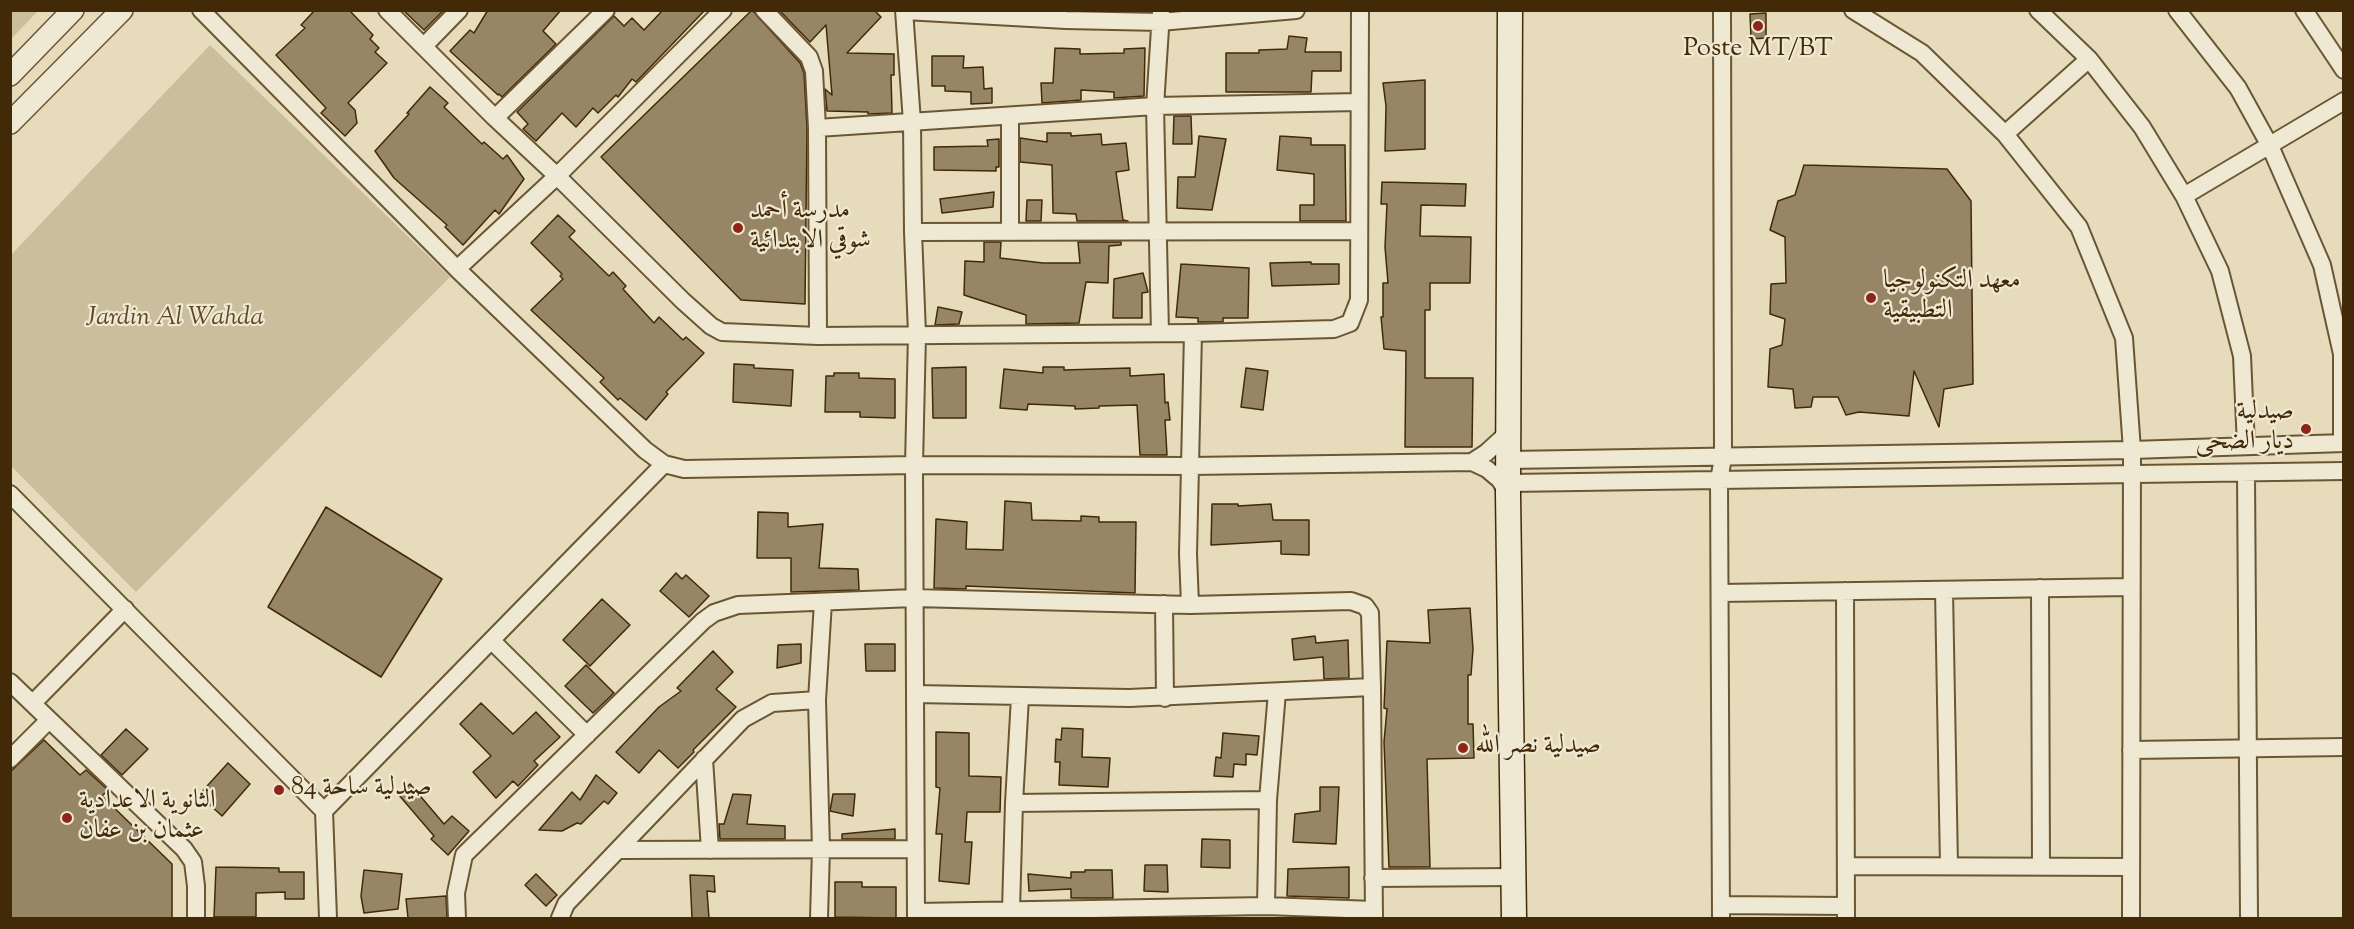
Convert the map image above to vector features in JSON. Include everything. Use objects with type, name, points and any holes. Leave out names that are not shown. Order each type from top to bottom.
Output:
[{"type":"main road","points":[[1510,10],[1509,479],[1514,918]]},
{"type":"street","points":[[10,75],[73,10]]},
{"type":"street","points":[[10,123],[122,10]]},
{"type":"street","points":[[201,10],[458,269],[645,450],[664,464],[684,469],[914,465],[1191,466],[1472,462],[1487,469],[1500,480],[1722,458],[2132,450],[2343,443],[2342,354],[2322,265],[2270,146],[2238,88],[2177,10]]},
{"type":"street","points":[[387,10],[495,118],[711,326],[722,332],[818,336],[1193,333],[1334,329],[1350,323],[1359,300],[1360,10]]},
{"type":"street","points":[[424,46],[459,10]]},
{"type":"street","points":[[495,118],[606,10]]},
{"type":"street","points":[[458,269],[557,176],[723,10]]},
{"type":"street","points":[[764,10],[809,57],[814,71],[817,128],[818,336]]},
{"type":"street","points":[[457,918],[456,893],[464,855],[703,621],[714,613],[738,605],[914,598],[1164,604],[1359,602],[1365,606],[1370,613],[1374,914],[1266,906],[1165,913],[1011,910],[916,915],[915,849],[915,694],[914,598],[914,465],[916,334],[912,122],[904,11],[1160,16],[1296,10]]},
{"type":"street","points":[[1722,10],[1722,458],[1719,480],[1721,912],[1846,912],[1845,591]]},
{"type":"street","points":[[1853,10],[1922,53],[2005,134],[2079,227],[2124,338],[2132,450],[2131,918]]},
{"type":"street","points":[[2038,10],[2089,59],[2142,127],[2184,196],[2220,271],[2242,356],[2246,446]]},
{"type":"street","points":[[2304,10],[2343,70]]},
{"type":"street","points":[[1160,16],[1155,106],[1160,333]]},
{"type":"street","points":[[2005,134],[2089,59]]},
{"type":"street","points":[[2184,196],[2343,101]]},
{"type":"street","points":[[817,128],[1155,106],[1359,102]]},
{"type":"street","points":[[1010,116],[1010,232]]},
{"type":"street","points":[[913,232],[1359,231]]},
{"type":"street","points":[[1190,604],[1188,554],[1193,333]]},
{"type":"street","points":[[1472,462],[1486,453],[1510,431]]},
{"type":"street","points":[[324,811],[664,464]]},
{"type":"street","points":[[1509,479],[1719,480],[2343,471]]},
{"type":"street","points":[[2246,473],[2249,918]]},
{"type":"street","points":[[10,494],[324,811],[328,918]]},
{"type":"street","points":[[1720,593],[2131,587]]},
{"type":"street","points":[[2040,588],[2042,866]]},
{"type":"street","points":[[1944,590],[1949,866]]},
{"type":"street","points":[[819,918],[817,700],[823,602]]},
{"type":"street","points":[[1164,604],[1165,698]]},
{"type":"street","points":[[33,703],[125,609]]},
{"type":"street","points":[[492,640],[586,735]]},
{"type":"street","points":[[10,682],[184,849],[193,862],[196,918]]},
{"type":"street","points":[[915,694],[1165,698],[1372,687]]},
{"type":"street","points":[[1266,906],[1268,800],[1277,692]]},
{"type":"street","points":[[1011,910],[1020,697]]},
{"type":"street","points":[[560,918],[566,904],[620,850],[742,718],[772,703],[817,700]]},
{"type":"street","points":[[10,759],[49,720]]},
{"type":"street","points":[[2131,750],[2343,747]]},
{"type":"street","points":[[704,759],[710,850]]},
{"type":"street","points":[[1014,803],[1268,800]]},
{"type":"street","points":[[620,850],[915,849]]},
{"type":"street","points":[[1846,866],[2131,867]]},
{"type":"street","points":[[1373,878],[1514,877]]},
{"type":"green space","points":[[10,11],[38,11],[11,39]]},
{"type":"green space","name":"Jardin Al Wahda","points":[[210,45],[450,277],[136,592],[11,466],[11,255]]},
{"type":"building","points":[[315,10],[349,10],[373,35],[370,39],[379,48],[375,52],[387,63],[348,103],[355,110],[357,123],[345,136],[321,113],[326,108],[276,55],[305,28],[301,25]]},
{"type":"building","points":[[403,10],[444,10],[424,30]]},
{"type":"building","points":[[488,10],[561,10],[543,31],[556,44],[502,97],[450,51],[470,30],[474,33]]},
{"type":"building","points":[[663,10],[705,10],[636,82],[632,79],[618,97],[616,95],[598,113],[593,108],[576,127],[562,113],[536,141],[523,129],[528,124],[517,112],[614,16],[624,26],[632,18],[644,30]]},
{"type":"building","name":"مدرسة أحمد شوقي الابتدائية","points":[[752,10],[800,63],[804,73],[807,128],[805,304],[741,300],[601,157]]},
{"type":"building","points":[[779,10],[874,10],[881,17],[847,53],[894,54],[894,75],[891,75],[892,113],[827,111],[825,89],[832,95],[826,25],[810,42]]},
{"type":"building","name":"Poste MT/BT","points":[[1766,13],[1766,38],[1751,39],[1750,14]]},
{"type":"building","points":[[1289,36],[1307,38],[1305,52],[1341,52],[1341,71],[1312,71],[1311,92],[1226,92],[1226,53],[1259,53],[1259,50],[1287,49]]},
{"type":"building","points":[[1055,48],[1080,49],[1080,54],[1124,53],[1124,49],[1145,48],[1144,96],[1114,98],[1114,92],[1081,90],[1081,100],[1042,103],[1041,83],[1053,83]]},
{"type":"building","points":[[932,56],[964,56],[963,68],[983,67],[984,89],[992,88],[992,103],[971,104],[971,92],[945,91],[945,86],[932,86]]},
{"type":"building","points":[[1425,80],[1425,149],[1385,151],[1386,106],[1383,83]]},
{"type":"building","points":[[430,87],[448,103],[444,107],[482,144],[484,142],[503,159],[507,155],[524,179],[499,214],[495,210],[463,245],[445,227],[447,225],[394,178],[375,151]]},
{"type":"building","points":[[1174,116],[1191,116],[1192,144],[1173,144]]},
{"type":"building","points":[[1047,133],[1071,133],[1071,136],[1101,134],[1102,145],[1126,143],[1129,170],[1116,172],[1123,220],[1128,221],[1077,221],[1076,214],[1053,213],[1052,165],[1020,162],[1020,138],[1047,142]]},
{"type":"building","points":[[1199,136],[1226,139],[1212,210],[1177,208],[1178,177],[1195,177]]},
{"type":"building","points":[[1280,136],[1311,138],[1311,145],[1345,145],[1346,221],[1300,221],[1300,205],[1314,205],[1314,174],[1277,170]]},
{"type":"building","points":[[999,139],[999,167],[996,167],[996,171],[934,170],[934,147],[988,146],[987,140]]},
{"type":"building","name":"معهد التكنولوجيا التطبيقية","points":[[1804,165],[1947,169],[1971,201],[1973,384],[1944,389],[1939,427],[1914,371],[1909,416],[1859,412],[1846,415],[1838,397],[1813,397],[1811,407],[1795,408],[1793,389],[1768,387],[1770,349],[1782,345],[1785,319],[1770,314],[1771,284],[1786,283],[1785,237],[1770,230],[1778,201],[1795,195]]},
{"type":"building","points":[[1382,182],[1466,184],[1465,206],[1421,205],[1420,236],[1471,237],[1470,283],[1430,283],[1430,310],[1425,310],[1425,378],[1473,378],[1472,447],[1405,447],[1406,351],[1384,349],[1381,317],[1383,317],[1383,283],[1388,283],[1385,247],[1387,204],[1381,204]]},
{"type":"building","points":[[994,192],[993,207],[942,213],[940,199]]},
{"type":"building","points":[[1027,200],[1042,200],[1041,221],[1026,221]]},
{"type":"building","points":[[558,215],[575,231],[569,237],[609,276],[613,272],[626,286],[623,289],[654,323],[659,317],[683,340],[686,337],[704,353],[666,392],[668,394],[646,420],[620,398],[618,400],[600,382],[604,378],[531,310],[563,279],[560,276],[562,274],[531,243]]},
{"type":"building","points":[[984,242],[1001,242],[1000,258],[1043,263],[1080,263],[1078,242],[1121,242],[1121,245],[1109,246],[1108,283],[1086,282],[1079,323],[1026,324],[1026,315],[964,295],[965,261],[984,262]]},
{"type":"building","points":[[1311,262],[1311,264],[1339,264],[1339,284],[1272,286],[1270,263]]},
{"type":"building","points":[[1181,264],[1249,268],[1248,318],[1223,318],[1223,322],[1198,322],[1198,318],[1176,317]]},
{"type":"building","points":[[1143,273],[1148,292],[1142,293],[1142,318],[1113,318],[1114,279]]},
{"type":"building","points":[[938,307],[962,312],[959,324],[935,325]]},
{"type":"building","points":[[734,364],[754,365],[754,368],[793,370],[791,406],[733,402]]},
{"type":"building","points":[[966,367],[966,418],[933,418],[932,368]]},
{"type":"building","points":[[1043,367],[1064,367],[1064,370],[1130,368],[1130,376],[1164,374],[1165,403],[1168,402],[1170,420],[1165,420],[1167,455],[1140,455],[1137,405],[1075,409],[1075,406],[1028,404],[1027,410],[1000,408],[1004,369],[1043,373]]},
{"type":"building","points":[[1246,368],[1268,371],[1263,410],[1241,407]]},
{"type":"building","points":[[834,373],[859,373],[859,378],[895,379],[895,418],[860,417],[860,412],[825,412],[826,376],[834,376]]},
{"type":"building","points":[[1005,501],[1031,503],[1032,520],[1081,521],[1081,516],[1099,517],[1099,522],[1136,522],[1135,593],[966,586],[966,589],[934,588],[936,519],[967,522],[966,549],[1003,550]]},
{"type":"building","points":[[1212,504],[1238,504],[1238,506],[1271,504],[1273,520],[1309,520],[1309,555],[1281,554],[1281,541],[1211,545]]},
{"type":"building","points":[[326,507],[442,579],[381,677],[268,607]]},
{"type":"building","points":[[758,512],[788,513],[788,527],[823,524],[819,568],[858,569],[859,590],[791,592],[791,558],[757,558]]},
{"type":"building","points":[[676,573],[682,579],[686,575],[709,596],[689,617],[660,591]]},
{"type":"building","points":[[602,599],[630,625],[590,666],[563,640]]},
{"type":"building","points":[[1470,608],[1473,649],[1471,675],[1468,675],[1468,724],[1473,724],[1474,758],[1427,759],[1430,867],[1389,867],[1384,742],[1387,709],[1384,708],[1387,641],[1430,643],[1428,610]]},
{"type":"building","points":[[1315,636],[1316,643],[1348,640],[1349,678],[1324,679],[1323,657],[1294,660],[1292,639]]},
{"type":"building","points":[[801,644],[801,663],[777,668],[778,645]]},
{"type":"building","points":[[865,644],[895,644],[895,671],[866,671]]},
{"type":"building","points":[[713,651],[733,672],[716,689],[736,707],[678,768],[659,750],[639,773],[616,752],[659,707],[681,691],[677,688]]},
{"type":"building","points":[[586,665],[614,693],[593,713],[565,686]]},
{"type":"building","points":[[481,703],[513,734],[536,712],[560,737],[534,761],[538,765],[518,786],[513,781],[496,798],[473,772],[491,756],[460,724]]},
{"type":"building","points":[[1062,728],[1083,729],[1082,757],[1110,758],[1108,787],[1059,785],[1060,762],[1055,762],[1056,739],[1061,740]]},
{"type":"building","points":[[126,729],[148,749],[122,775],[101,755]]},
{"type":"building","points":[[936,732],[969,733],[969,776],[1001,777],[1000,812],[967,812],[965,842],[972,842],[969,884],[939,881],[942,834],[936,834],[940,788],[936,787]]},
{"type":"building","points":[[1223,733],[1259,736],[1257,755],[1246,754],[1246,765],[1234,764],[1233,777],[1214,776],[1216,757],[1221,758]]},
{"type":"building","name":"الثانوية الاعدادية عثمان بن عفان","points":[[44,740],[80,775],[86,770],[108,790],[102,796],[172,864],[172,918],[10,918],[10,772]]},
{"type":"building","points":[[228,763],[250,784],[222,816],[199,795]]},
{"type":"building","points":[[596,775],[617,793],[608,804],[604,801],[581,824],[577,823],[562,831],[539,830],[572,792],[580,800]]},
{"type":"building","points":[[410,784],[444,824],[452,816],[469,831],[448,855],[431,839],[434,836],[398,794]]},
{"type":"building","points":[[1320,787],[1339,787],[1336,844],[1293,842],[1295,814],[1320,811]]},
{"type":"building","points":[[733,794],[751,795],[747,824],[785,826],[785,839],[720,839],[719,824],[724,824]]},
{"type":"building","points":[[833,794],[855,794],[853,816],[830,811]]},
{"type":"building","points":[[895,829],[895,839],[842,839],[842,834]]},
{"type":"building","points":[[1202,839],[1230,840],[1230,868],[1201,867]]},
{"type":"building","points":[[1145,865],[1167,865],[1168,892],[1144,891]]},
{"type":"building","points":[[216,867],[279,868],[279,872],[304,872],[304,899],[285,899],[285,892],[256,893],[256,917],[214,917]]},
{"type":"building","points":[[1349,867],[1349,898],[1287,896],[1288,869]]},
{"type":"building","points":[[364,870],[402,874],[398,909],[364,913],[361,896]]},
{"type":"building","points":[[1085,870],[1112,870],[1113,898],[1071,898],[1071,889],[1029,891],[1028,874],[1071,878],[1071,872],[1085,872]]},
{"type":"building","points":[[536,874],[557,895],[546,906],[525,885]]},
{"type":"building","points":[[690,875],[714,876],[715,892],[707,891],[709,918],[692,918]]},
{"type":"building","points":[[835,882],[862,882],[862,887],[896,887],[896,918],[835,917]]},
{"type":"building","points":[[446,896],[447,918],[408,918],[406,899]]},
{"type":"place","name":"Poste MT/BT","points":[[1758,26]]},
{"type":"place","name":"مدرسة أحمد شوقي الابتدائية","points":[[738,228]]},
{"type":"place","name":"معهد التكنولوجيا التطبيقية","points":[[1871,298]]},
{"type":"place","name":"صيدلية ديار الضحى","points":[[2306,429]]},
{"type":"place","name":"صيدلية نصر الله","points":[[1463,748]]},
{"type":"place","name":"صيدلية ساحة 84","points":[[279,790]]},
{"type":"place","name":"الثانوية الاعدادية عثمان بن عفان","points":[[67,818]]}]
